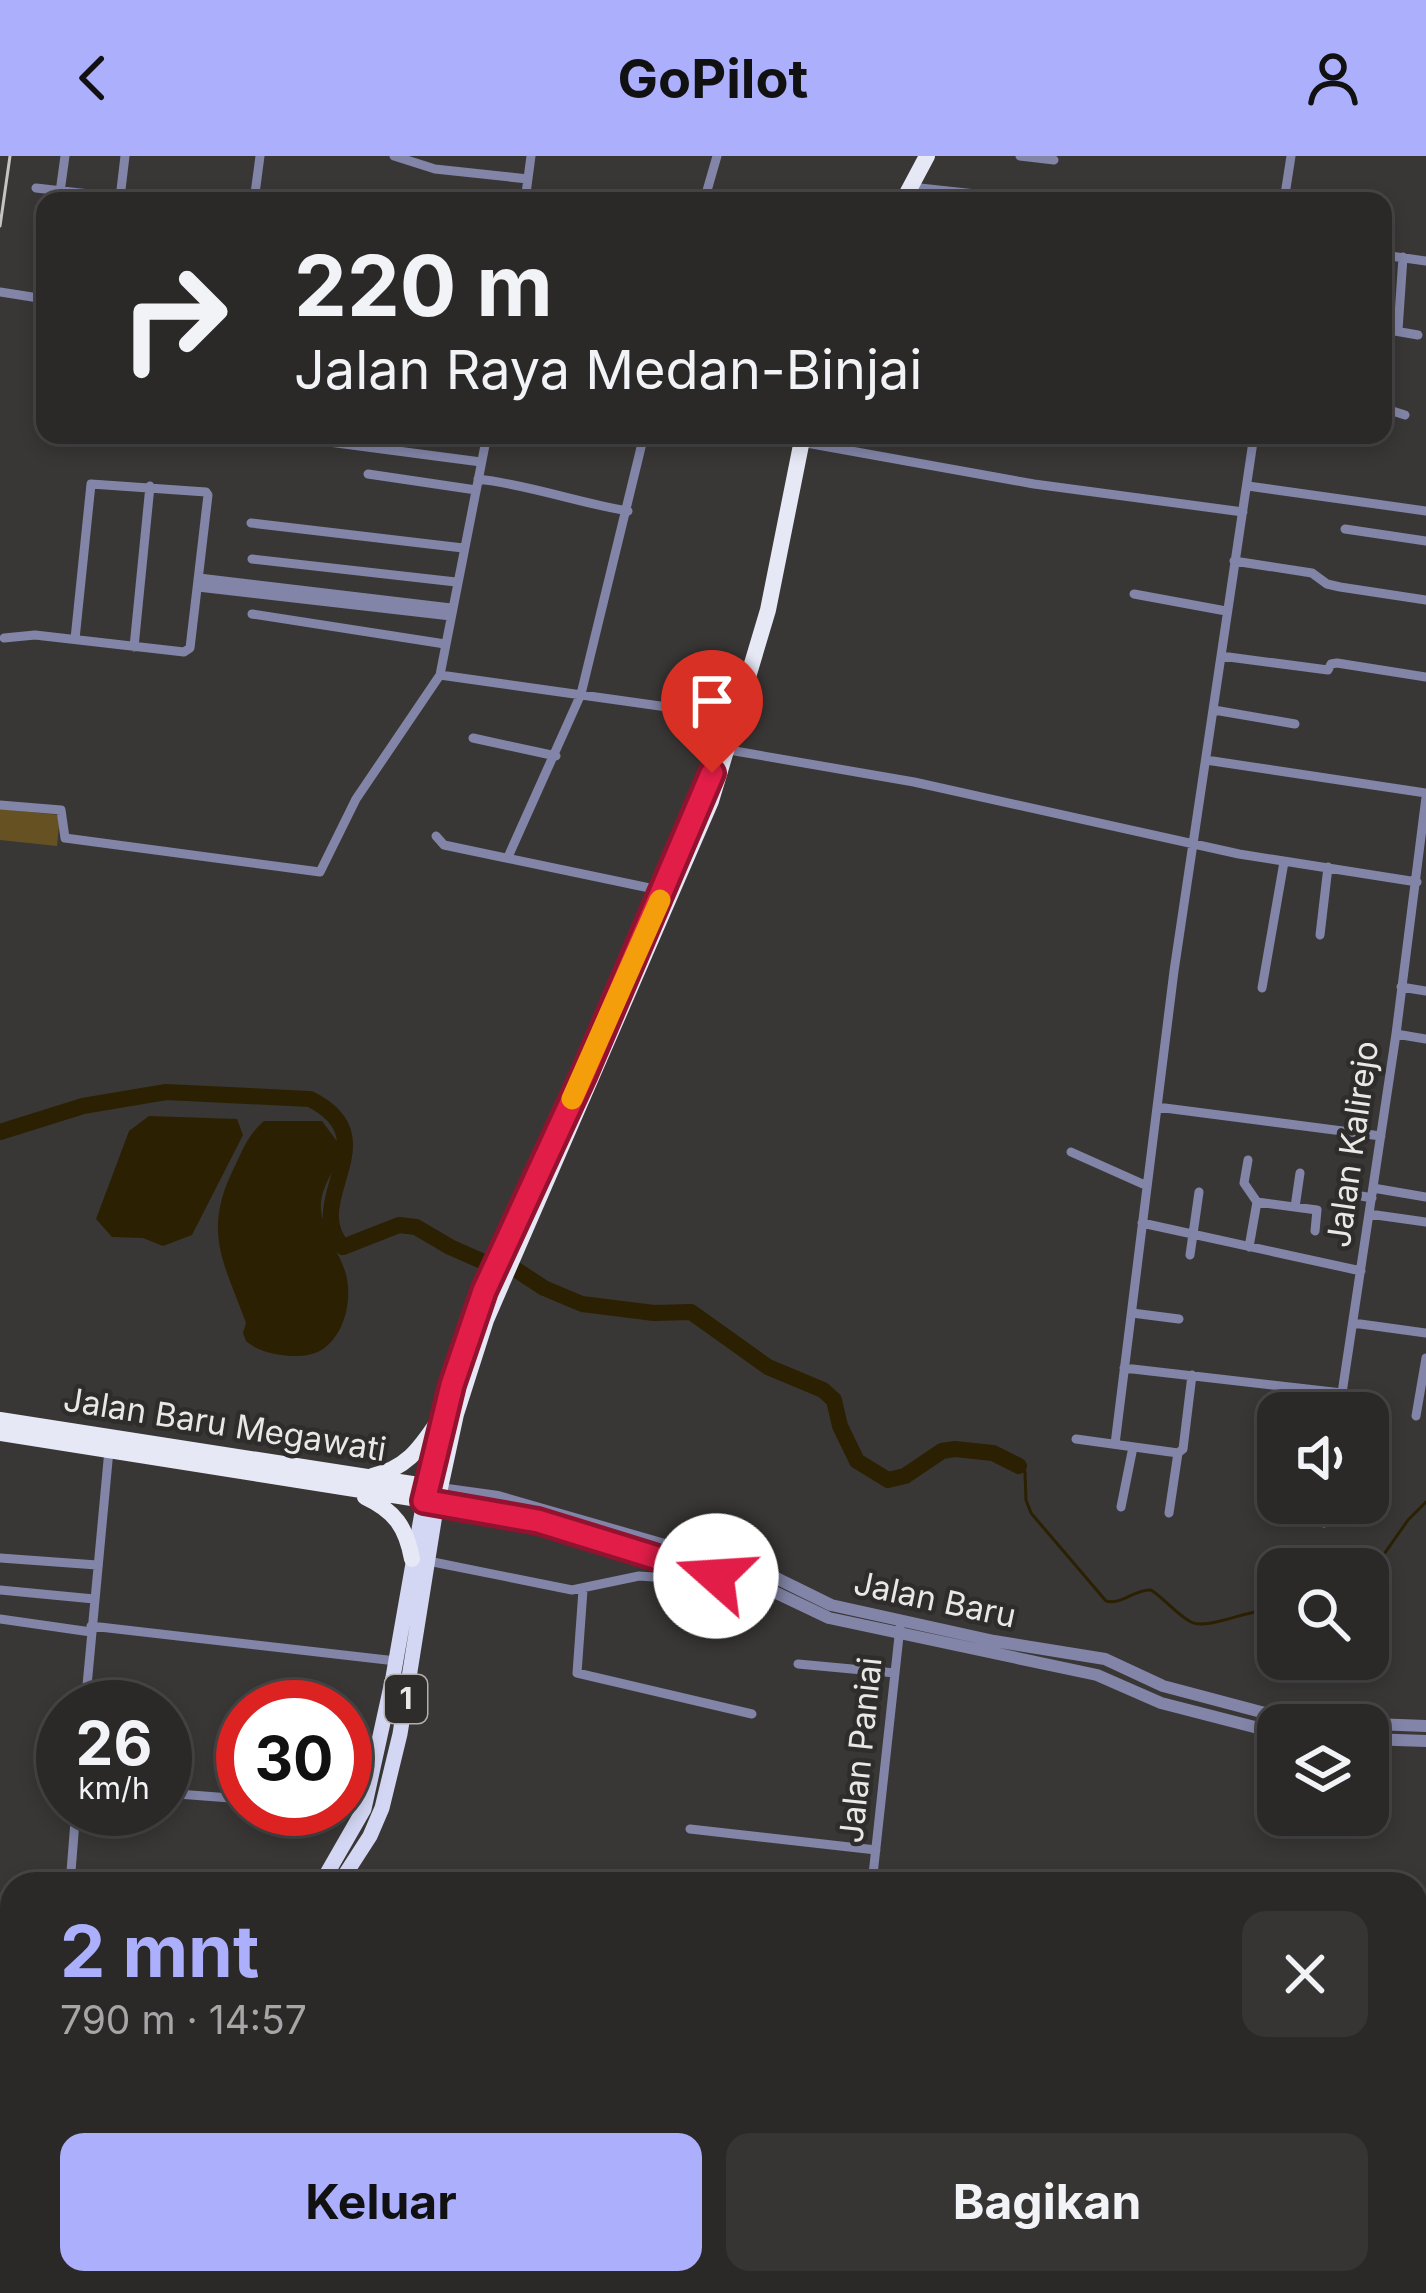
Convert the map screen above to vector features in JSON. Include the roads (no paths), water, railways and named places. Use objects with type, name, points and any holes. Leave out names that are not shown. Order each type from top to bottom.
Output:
[{"type":"highway","points":[[917,192],[931,156]]},
{"type":"highway","points":[[909,192],[931,156]]},
{"type":"highway","name":"1","points":[[521,1221],[687,860],[729,750],[798,444]]},
{"type":"highway","name":"1","points":[[432,1494],[446,1410],[490,1293],[704,799],[737,705]]},
{"type":"highway","name":"1","points":[[432,1494],[490,1293]]},
{"type":"highway","points":[[356,1485],[408,1461],[446,1410]]},
{"type":"highway","name":"Jalan Baru Megawati","points":[[0,1420],[103,1444]]},
{"type":"highway","name":"Jalan Baru Megawati","points":[[0,1433],[432,1494]]},
{"type":"highway","points":[[356,1485],[394,1514],[420,1560]]},
{"type":"main road","name":"1","points":[[372,1772],[432,1494]]},
{"type":"main road","name":"1","points":[[347,1872],[382,1808],[400,1734],[420,1560]]},
{"type":"main road","name":"1","points":[[328,1872],[349,1836]]},
{"type":"street","points":[[36,188],[60,192],[64,156]]},
{"type":"street","points":[[121,192],[125,156]]},
{"type":"street","points":[[255,192],[260,156]]},
{"type":"street","points":[[394,156],[435,169],[528,179]]},
{"type":"street","points":[[526,192],[531,156]]},
{"type":"street","points":[[707,192],[717,156]]},
{"type":"street","points":[[1020,156],[1054,160]]},
{"type":"street","points":[[1285,192],[1291,156]]},
{"type":"street","points":[[1392,256],[1426,261]]},
{"type":"street","points":[[1398,330],[1403,257]]},
{"type":"street","points":[[0,292],[36,298]]},
{"type":"street","points":[[1392,329],[1418,334]]},
{"type":"street","points":[[1392,411],[1405,415]]},
{"type":"street","points":[[344,444],[482,462]]},
{"type":"street","points":[[0,805],[61,810],[65,838],[315,873],[325,866],[368,778],[440,675],[485,444]]},
{"type":"street","points":[[508,857],[581,694],[642,444]]},
{"type":"street","points":[[830,444],[1034,484],[1243,512]]},
{"type":"street","points":[[1115,1444],[1192,843],[1253,444]]},
{"type":"street","points":[[368,474],[535,488],[568,501],[628,511]]},
{"type":"street","points":[[4,638],[35,635],[184,652],[190,648],[208,495],[203,490],[97,482],[88,489],[75,639]]},
{"type":"street","points":[[134,647],[149,486]]},
{"type":"street","points":[[1248,486],[1426,511]]},
{"type":"street","points":[[251,523],[463,548]]},
{"type":"street","points":[[1346,529],[1426,541]]},
{"type":"street","points":[[252,560],[456,583]]},
{"type":"street","points":[[1234,561],[1312,573],[1340,587],[1426,600]]},
{"type":"street","points":[[198,582],[451,612]]},
{"type":"street","points":[[1135,594],[1226,611]]},
{"type":"street","points":[[252,614],[445,644]]},
{"type":"street","points":[[1221,656],[1328,670],[1337,663],[1426,677]]},
{"type":"street","points":[[440,675],[581,694],[737,705]]},
{"type":"street","points":[[1214,710],[1295,724]]},
{"type":"street","points":[[473,738],[556,756]]},
{"type":"street","points":[[729,750],[914,782],[1284,862],[1417,882]]},
{"type":"street","points":[[1206,760],[1426,795]]},
{"type":"street","name":"Jalan Kalirejo","points":[[1342,1392],[1423,855],[1426,795]]},
{"type":"street","points":[[436,836],[444,845],[664,891]]},
{"type":"street","points":[[1262,988],[1284,862]]},
{"type":"street","points":[[1320,935],[1328,867]]},
{"type":"street","points":[[1401,987],[1426,992]]},
{"type":"street","points":[[1396,1034],[1426,1039]]},
{"type":"street","points":[[1157,1107],[1381,1136]]},
{"type":"street","points":[[1071,1152],[1145,1185]]},
{"type":"street","points":[[1248,1160],[1244,1183],[1257,1202],[1249,1246]]},
{"type":"street","points":[[1295,1207],[1300,1173]]},
{"type":"street","points":[[1190,1255],[1199,1192]]},
{"type":"street","points":[[1345,1193],[1426,1197]]},
{"type":"street","points":[[1257,1202],[1317,1210],[1315,1231]]},
{"type":"street","points":[[1370,1214],[1426,1222]]},
{"type":"street","points":[[1142,1223],[1360,1271]]},
{"type":"street","points":[[1132,1313],[1179,1318]]},
{"type":"street","points":[[1352,1323],[1426,1333]]},
{"type":"street","points":[[1416,1416],[1426,1358]]},
{"type":"street","points":[[1124,1368],[1333,1392]]},
{"type":"street","points":[[1169,1513],[1178,1453],[1184,1448],[1192,1376]]},
{"type":"street","points":[[1076,1439],[1178,1453]]},
{"type":"street","points":[[87,1680],[103,1444]]},
{"type":"street","points":[[1121,1507],[1132,1447]]},
{"type":"street","name":"Jalan Baru","points":[[432,1494],[498,1498],[715,1575],[772,1576],[832,1605],[900,1627],[1097,1675],[1161,1703],[1257,1728]]},
{"type":"street","points":[[0,1558],[97,1565]]},
{"type":"street","points":[[420,1560],[583,1590],[640,1576],[715,1575],[761,1603]]},
{"type":"street","points":[[0,1590],[94,1599]]},
{"type":"street","points":[[583,1590],[577,1673],[752,1714]]},
{"type":"street","points":[[0,1619],[396,1661]]},
{"type":"street","name":"Jalan Baru","points":[[900,1627],[1105,1659],[1162,1686],[1295,1721],[1426,1726]]},
{"type":"street","name":"Jalan Paniai","points":[[874,1872],[900,1627]]},
{"type":"street","points":[[799,1664],[895,1673]]},
{"type":"street","points":[[1389,1740],[1426,1742]]},
{"type":"street","points":[[690,1829],[876,1850]]},
{"type":"street","points":[[71,1872],[74,1836]]},
{"type":"waterway","points":[[0,1132],[83,1106],[166,1092],[310,1099],[333,1115],[343,1132],[345,1151],[331,1210],[333,1229],[343,1247],[399,1225],[416,1227],[450,1247],[515,1269],[582,1304],[654,1313],[691,1312],[768,1367],[823,1390],[834,1400],[857,1461],[888,1480],[905,1476],[942,1451],[955,1449],[993,1453],[1019,1466]]},
{"type":"waterway","points":[[1019,1466],[1025,1472],[1031,1513],[1106,1601],[1151,1590],[1199,1624],[1257,1612]]},
{"type":"waterway","points":[[1388,1548],[1426,1502]]},
{"type":"railway","points":[[0,226],[10,156]]}]
